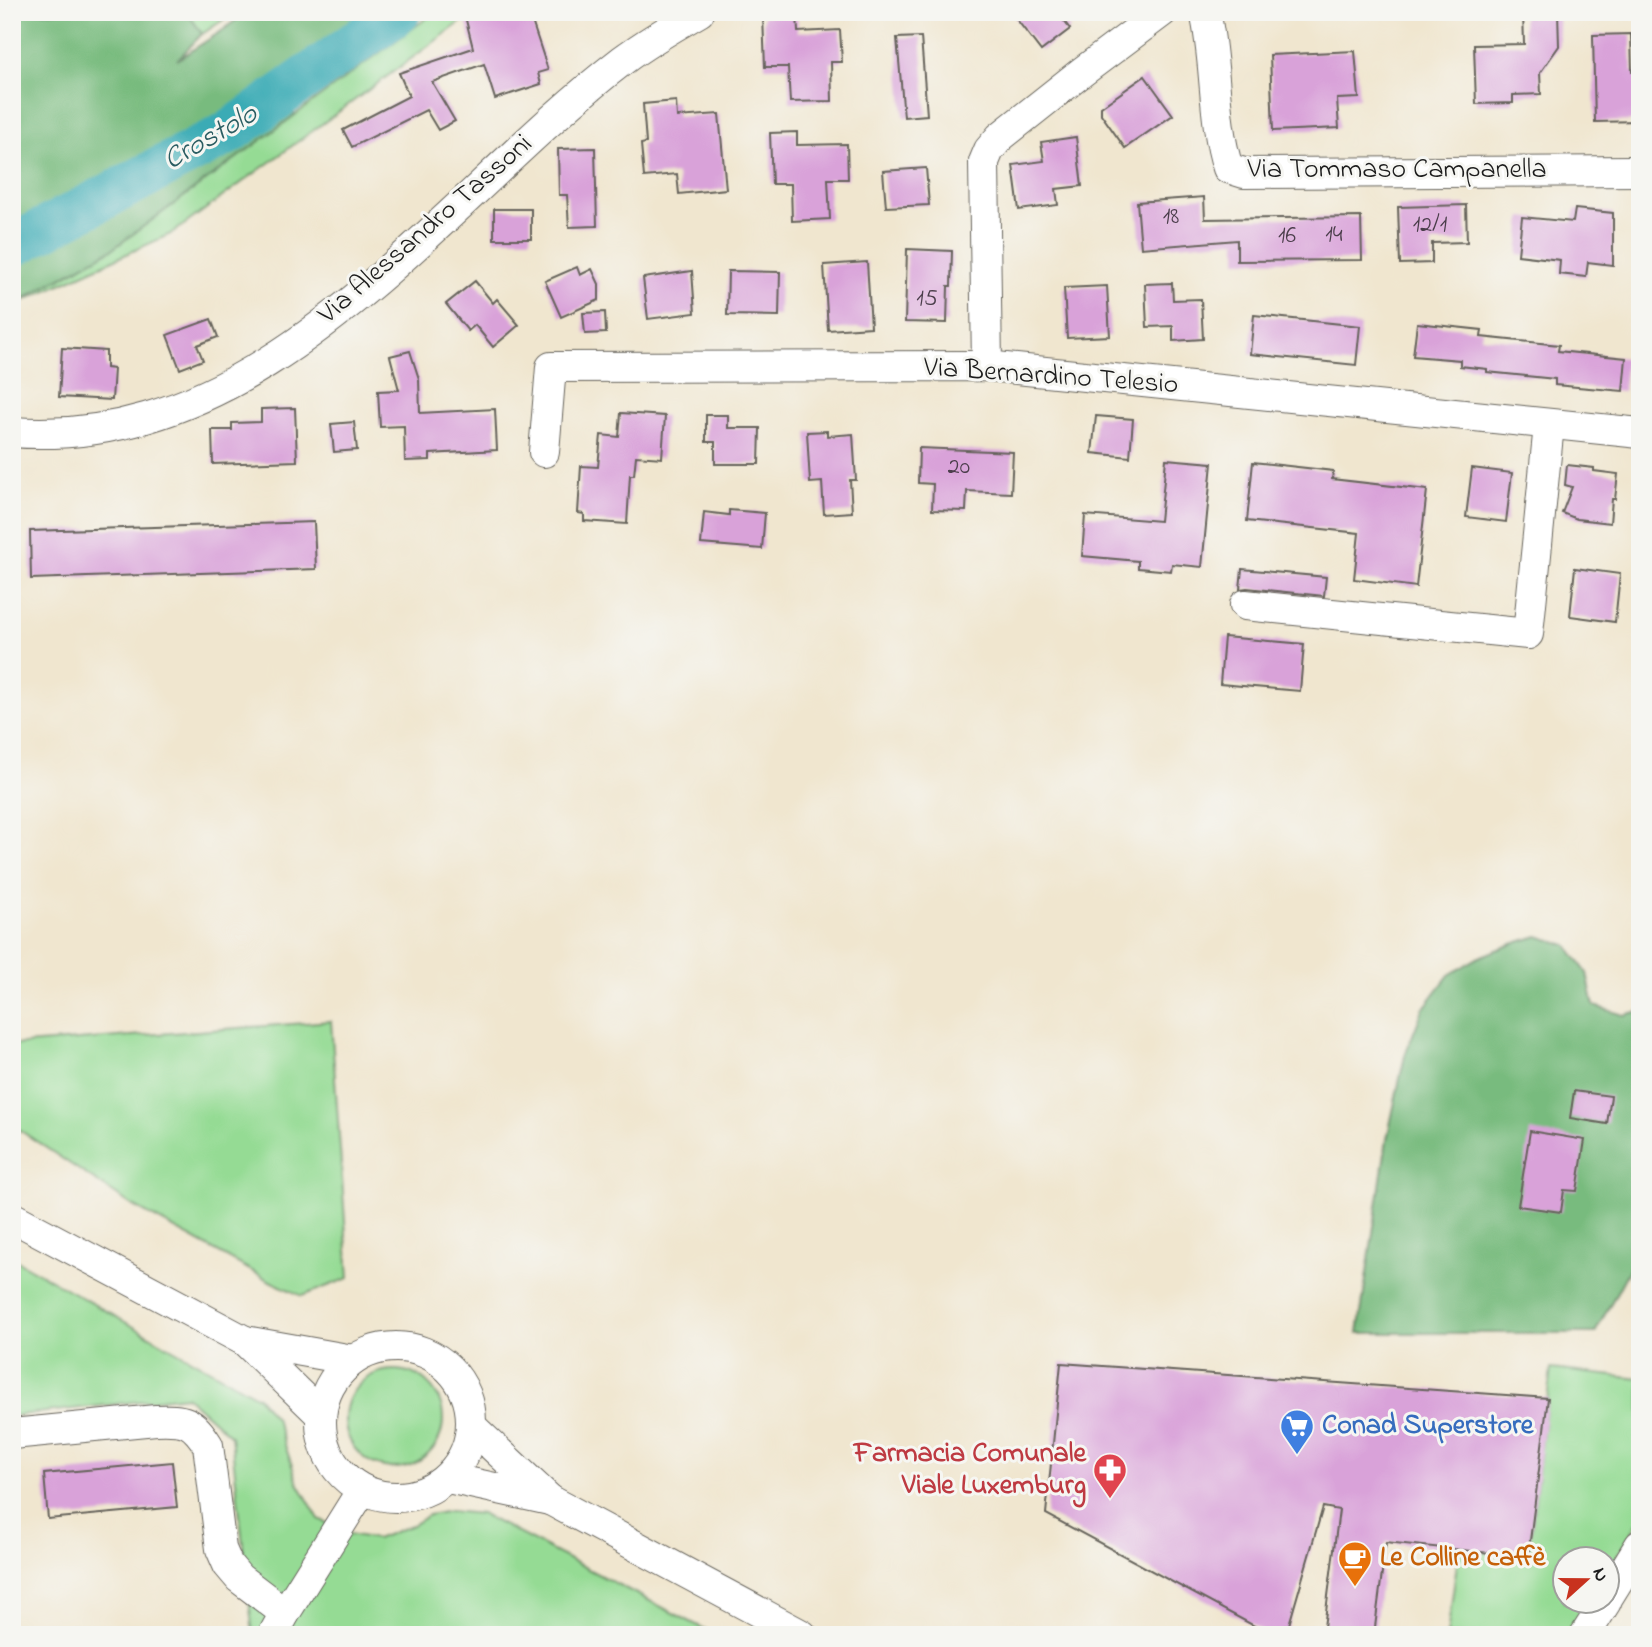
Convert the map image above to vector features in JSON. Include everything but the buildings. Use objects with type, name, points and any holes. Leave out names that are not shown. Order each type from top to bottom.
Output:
[{"type":"street","name":"Via Alessandro Tassoni","points":[[12,432],[35,434],[103,428],[170,410],[209,394],[277,357],[412,251],[583,92],[625,59],[699,12]]},
{"type":"street","points":[[987,366],[984,162],[989,150],[1000,137],[1162,12]]},
{"type":"street","name":"Via Tommaso Campanella","points":[[1205,12],[1228,168],[1244,173],[1640,171]]},
{"type":"street","name":"Via Bernardino Telesio","points":[[544,452],[551,367],[987,366],[1640,433]]},
{"type":"street","points":[[1245,605],[1528,634],[1549,425]]},
{"type":"street","points":[[12,1217],[245,1341],[321,1415]]},
{"type":"street","points":[[245,1341],[353,1360]]},
{"type":"street","points":[[387,1347],[409,1348],[430,1355],[448,1367],[461,1385],[470,1405],[472,1427],[468,1446],[460,1463],[448,1478],[415,1496],[379,1496],[362,1490],[346,1479],[333,1465],[325,1447],[321,1415],[326,1394],[337,1375],[353,1360],[387,1347]]},
{"type":"street","points":[[12,1434],[156,1420],[189,1423],[208,1445],[221,1549],[228,1565],[279,1624],[362,1490]]},
{"type":"street","points":[[472,1427],[550,1500],[802,1635]]},
{"type":"street","points":[[448,1478],[550,1500]]},
{"type":"street","points":[[1620,1578],[1640,1545]]},
{"type":"street","points":[[1585,1635],[1597,1616]]},
{"type":"green space","points":[[12,12],[187,12],[202,34],[177,60],[246,12],[375,12],[274,87],[295,115],[114,248],[12,305]]},
{"type":"green space","points":[[187,12],[235,12],[202,34]]},
{"type":"green space","points":[[435,12],[475,12],[173,233],[12,306],[114,248]]},
{"type":"green space","points":[[1538,936],[1567,945],[1587,973],[1594,1006],[1624,1015],[1640,1011],[1640,1249],[1595,1333],[1358,1333],[1387,1139],[1405,1055],[1423,1009],[1449,975],[1479,957]]},
{"type":"green space","points":[[331,1021],[349,1278],[302,1296],[133,1206],[12,1125],[12,1045]]},
{"type":"green space","points":[[12,1258],[258,1397],[276,1419],[298,1483],[319,1519],[349,1534],[376,1539],[429,1515],[450,1511],[481,1514],[716,1635],[253,1635],[231,1436],[186,1396],[12,1416]]},
{"type":"green space","points":[[1551,1369],[1640,1379],[1640,1519],[1620,1552],[1620,1546],[1550,1546],[1550,1616],[1580,1616],[1571,1630],[1561,1635],[1447,1635],[1459,1549],[1528,1556]]},
{"type":"green space","points":[[394,1370],[413,1374],[428,1385],[439,1400],[443,1419],[439,1438],[428,1453],[413,1464],[394,1468],[375,1464],[360,1453],[349,1438],[345,1419],[349,1400],[360,1385],[375,1374]]},
{"type":"waterway","name":"Crostolo","points":[[12,246],[228,133],[399,12]]},
{"type":"place","name":"Conad Superstore","points":[[1297,1456]]},
{"type":"place","name":"Farmacia Comunale Viale Luxemburg","points":[[1110,1500]]},
{"type":"place","name":"Le Colline caffè","points":[[1355,1588]]}]
